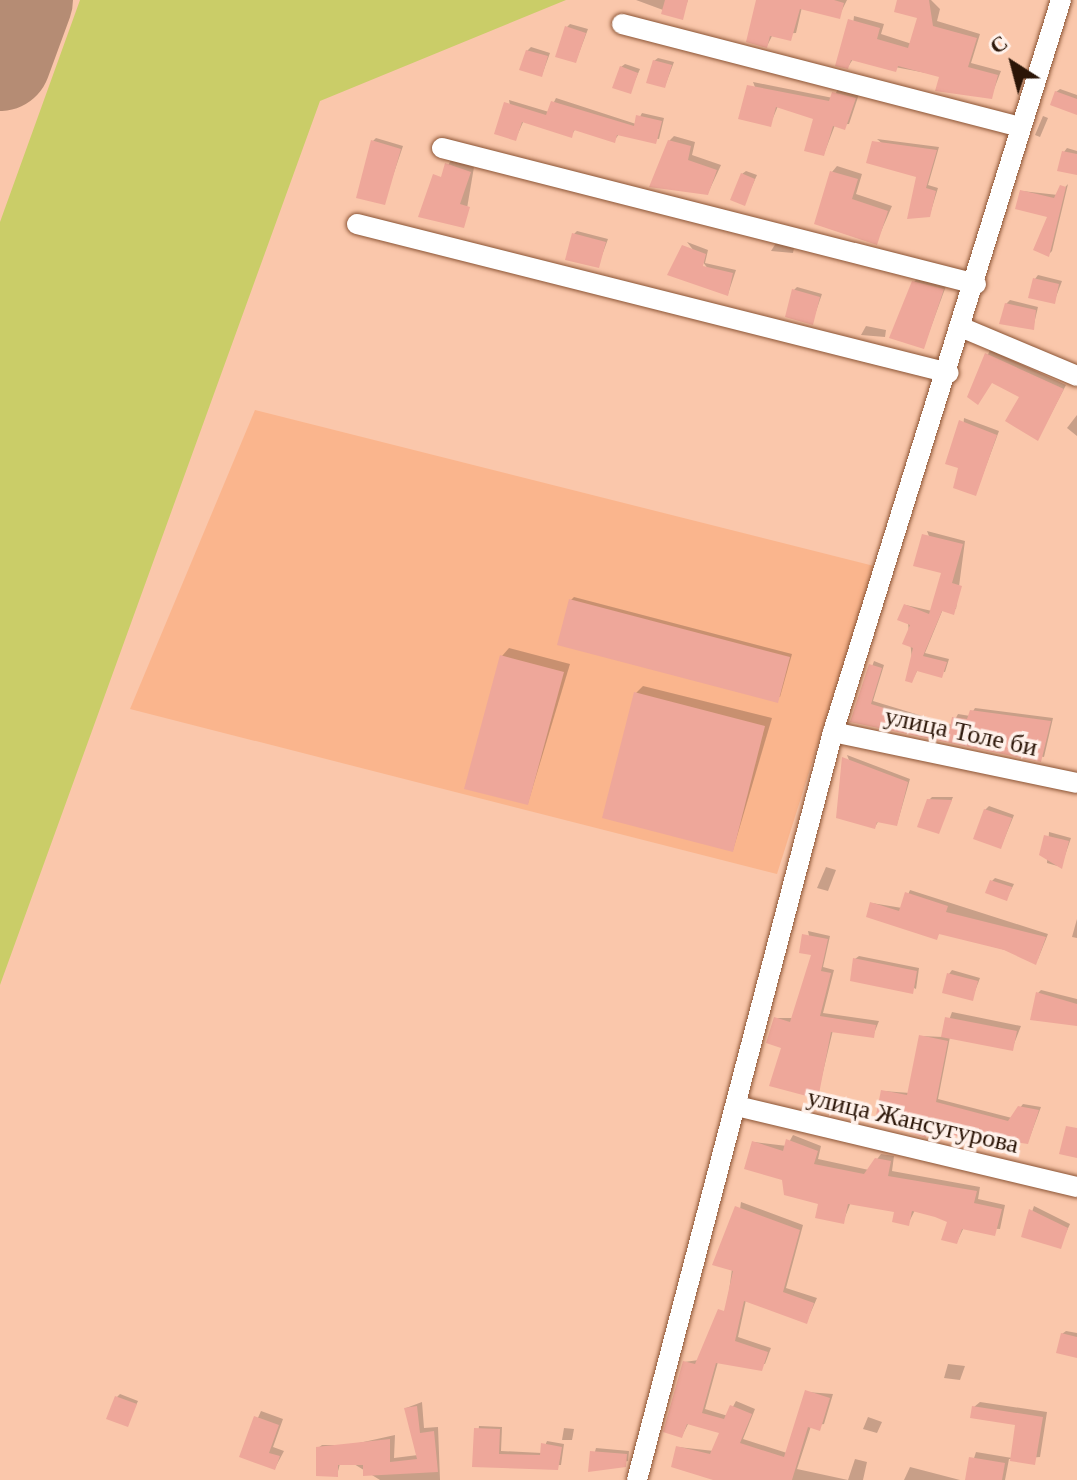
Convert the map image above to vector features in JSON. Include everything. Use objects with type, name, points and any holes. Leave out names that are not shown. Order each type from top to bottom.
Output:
[{"type":"street","points":[[637,1480],[833,732],[949,373],[1061,0]]},
{"type":"street","points":[[622,24],[1021,127]]},
{"type":"street","points":[[442,148],[976,284]]},
{"type":"street","points":[[357,224],[949,373]]},
{"type":"street","points":[[963,328],[1077,376]]},
{"type":"street","name":"улица Толе би","points":[[833,732],[1077,783]]},
{"type":"street","name":"улица Жансугурова","points":[[737,1106],[1077,1187]]},
{"type":"shaded area","points":[[80,0],[566,0],[320,101],[0,985],[0,222]]},
{"type":"shaded area","points":[[255,410],[874,566],[777,874],[130,709]]},
{"type":"building","points":[[665,0],[688,0],[683,20],[661,14]]},
{"type":"building","points":[[756,0],[834,0],[844,3],[840,19],[800,9],[791,41],[770,36],[767,48],[746,42]]},
{"type":"building","points":[[897,0],[929,0],[933,26],[977,38],[968,67],[998,75],[992,99],[935,91],[939,77],[898,66],[896,72],[851,60],[848,69],[835,66],[848,19],[880,28],[877,39],[908,48],[917,18],[894,12]]},
{"type":"building","points":[[565,26],[586,33],[576,63],[555,57]]},
{"type":"building","points":[[526,50],[548,56],[542,77],[519,70]]},
{"type":"building","points":[[653,60],[672,65],[665,88],[646,83]]},
{"type":"building","points":[[620,66],[638,73],[631,94],[612,88]]},
{"type":"building","points":[[747,85],[829,101],[832,92],[856,98],[845,130],[833,126],[824,156],[804,151],[813,119],[776,107],[771,127],[738,119]]},
{"type":"building","points":[[1055,91],[1077,99],[1077,115],[1050,105]]},
{"type":"building","points":[[551,101],[634,126],[636,115],[662,121],[656,144],[617,135],[615,143],[574,130],[572,138],[522,122],[516,141],[494,134],[504,102],[546,115]]},
{"type":"building","points":[[371,140],[401,149],[385,205],[356,198]]},
{"type":"building","points":[[668,140],[691,146],[688,160],[717,170],[708,195],[649,187]]},
{"type":"building","points":[[872,141],[937,150],[926,188],[936,191],[930,217],[907,219],[916,177],[866,163]]},
{"type":"building","points":[[1062,151],[1077,154],[1077,175],[1057,171]]},
{"type":"building","points":[[445,163],[471,172],[460,204],[470,207],[464,228],[418,217],[433,174],[441,177]]},
{"type":"building","points":[[830,171],[858,179],[852,199],[888,211],[877,245],[814,224]]},
{"type":"building","points":[[741,173],[755,179],[745,206],[730,200]]},
{"type":"building","points":[[1060,185],[1066,187],[1049,257],[1033,250],[1047,217],[1015,209],[1020,190],[1054,198]]},
{"type":"building","points":[[572,233],[606,242],[599,268],[565,260]]},
{"type":"building","points":[[682,245],[706,254],[703,266],[733,273],[728,296],[667,275]]},
{"type":"building","points":[[1033,278],[1059,284],[1055,304],[1028,298]]},
{"type":"building","points":[[912,281],[944,289],[924,349],[889,338]]},
{"type":"building","points":[[792,289],[820,297],[813,325],[785,317]]},
{"type":"building","points":[[1005,303],[1036,310],[1034,330],[999,324]]},
{"type":"building","points":[[985,353],[1064,389],[1038,441],[1005,421],[1019,397],[992,383],[978,405],[967,397]]},
{"type":"building","points":[[959,420],[997,435],[976,496],[953,488],[958,468],[945,464]]},
{"type":"building","points":[[922,534],[963,544],[952,583],[962,586],[954,615],[942,611],[923,656],[947,662],[942,678],[917,671],[912,683],[905,681],[913,648],[902,644],[910,625],[897,620],[904,604],[929,614],[941,573],[913,566]]},
{"type":"building","points":[[569,599],[790,657],[778,703],[557,645]]},
{"type":"building","points":[[500,655],[564,672],[528,805],[464,789]]},
{"type":"building","points":[[869,664],[882,668],[871,704],[950,728],[952,717],[967,719],[970,710],[1051,721],[1041,762],[850,722]]},
{"type":"building","points":[[634,692],[765,726],[733,852],[602,818]]},
{"type":"building","points":[[842,757],[908,782],[897,826],[877,822],[875,829],[836,818]]},
{"type":"building","points":[[927,799],[952,800],[939,834],[917,827]]},
{"type":"building","points":[[984,809],[1012,818],[1001,849],[973,839]]},
{"type":"building","points":[[1044,835],[1069,841],[1062,869],[1039,855]]},
{"type":"building","points":[[990,880],[1012,887],[1007,901],[985,893]]},
{"type":"building","points":[[905,892],[948,906],[946,912],[1046,937],[1036,965],[1004,950],[939,934],[937,940],[866,917],[870,902],[899,911]]},
{"type":"building","points":[[802,934],[828,939],[821,971],[831,973],[820,1016],[876,1025],[874,1038],[831,1032],[818,1099],[769,1086],[781,1048],[766,1043],[774,1017],[790,1022],[811,955],[799,953]]},
{"type":"building","points":[[853,958],[917,971],[913,994],[850,981]]},
{"type":"building","points":[[947,973],[978,981],[973,1001],[942,993]]},
{"type":"building","points":[[1036,992],[1077,1004],[1077,1026],[1030,1020]]},
{"type":"building","points":[[945,1017],[1017,1031],[1013,1051],[941,1037]]},
{"type":"building","points":[[919,1035],[948,1041],[936,1102],[1008,1121],[1018,1106],[1039,1110],[1028,1144],[1014,1142],[1013,1150],[928,1129],[926,1138],[875,1120],[881,1090],[907,1095]]},
{"type":"building","points":[[1066,1126],[1077,1128],[1077,1158],[1059,1154]]},
{"type":"building","points":[[786,1139],[818,1151],[814,1164],[864,1174],[875,1158],[891,1161],[888,1176],[977,1191],[974,1203],[1002,1209],[995,1236],[962,1229],[957,1244],[941,1240],[947,1222],[935,1217],[912,1211],[909,1226],[892,1222],[894,1212],[848,1204],[844,1224],[815,1218],[818,1204],[784,1195],[782,1180],[744,1169],[752,1141],[783,1151]]},
{"type":"building","points":[[735,1206],[800,1230],[783,1292],[814,1303],[807,1324],[744,1301],[735,1341],[768,1352],[762,1371],[716,1363],[702,1413],[724,1419],[730,1405],[752,1414],[740,1443],[784,1457],[805,1390],[830,1398],[820,1431],[808,1427],[792,1480],[713,1480],[671,1467],[676,1446],[710,1454],[719,1433],[687,1424],[682,1438],[663,1432],[683,1361],[695,1364],[718,1309],[724,1311],[733,1271],[712,1265]]},
{"type":"building","points":[[1029,1209],[1068,1228],[1061,1249],[1021,1237]]},
{"type":"building","points":[[1061,1333],[1077,1337],[1077,1358],[1056,1353]]},
{"type":"building","points":[[115,1396],[137,1404],[128,1427],[106,1419]]},
{"type":"building","points":[[417,1406],[420,1433],[434,1431],[438,1472],[363,1476],[363,1465],[338,1465],[338,1477],[316,1476],[316,1447],[390,1439],[390,1462],[417,1459],[404,1408]]},
{"type":"building","points":[[972,1406],[1043,1417],[1035,1465],[1010,1461],[1015,1425],[970,1418]]},
{"type":"building","points":[[254,1416],[279,1425],[269,1453],[280,1456],[275,1470],[239,1457]]},
{"type":"building","points":[[474,1428],[500,1429],[499,1454],[540,1455],[541,1443],[562,1447],[558,1470],[472,1467]]},
{"type":"building","points":[[590,1451],[627,1454],[626,1467],[588,1472]]},
{"type":"building","points":[[969,1457],[1005,1463],[1002,1480],[965,1480]]},
{"type":"runway","points":[[0,60],[22,0]]}]
